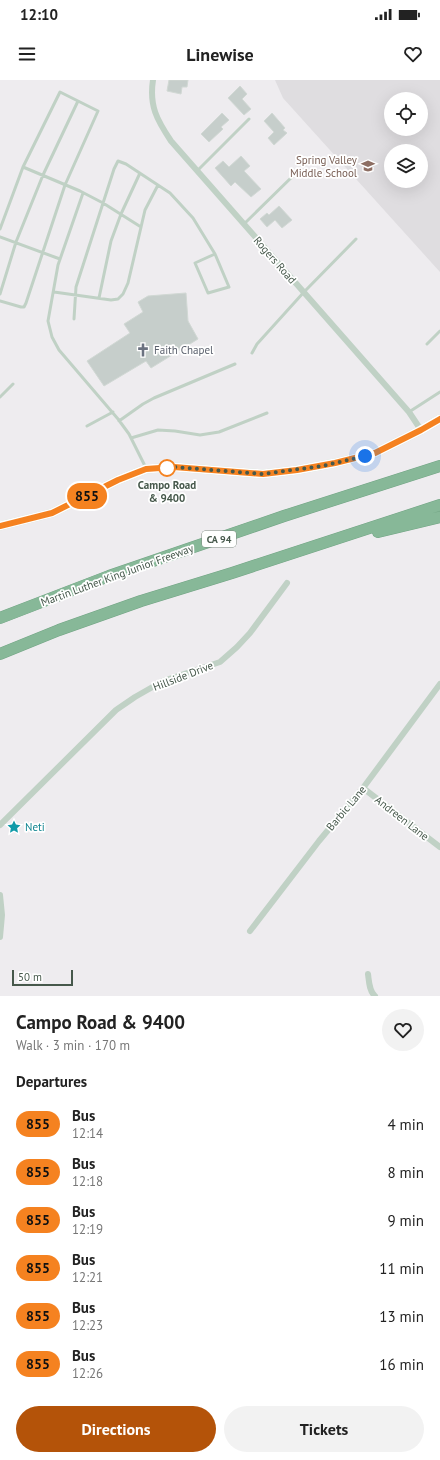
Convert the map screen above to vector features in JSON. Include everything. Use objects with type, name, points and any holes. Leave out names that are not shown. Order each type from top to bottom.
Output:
[{"type":"highway","name":"Martin Luther King Junior Freeway","points":[[0,618],[109,576],[284,516],[440,466]]},
{"type":"highway","points":[[0,654],[59,630],[141,601],[341,538],[440,504]]},
{"type":"highway","points":[[309,547],[364,536],[440,517]]},
{"type":"main road","points":[[0,526],[52,513],[118,480],[146,469],[174,467],[263,474],[297,470],[365,456],[421,430],[440,419]]},
{"type":"street","name":"Rogers Road","points":[[153,80],[152,90],[154,111],[158,121],[171,141],[409,412],[421,430]]},
{"type":"street","name":"Hillside Drive","points":[[0,825],[116,710],[163,681],[220,662],[250,633],[287,583]]},
{"type":"street","name":"Barbic Lane","points":[[250,931],[319,841],[363,788],[440,684]]},
{"type":"street","name":"Andreen Lane","points":[[363,788],[440,847]]},
{"type":"street","points":[[0,895],[2,915],[0,937]]},
{"type":"street","points":[[368,974],[372,994],[375,996]]},
{"type":"lane","points":[[0,229],[23,167],[60,92],[98,111],[65,185],[24,306],[21,307],[0,301]]},
{"type":"lane","points":[[0,294],[16,242],[42,175],[78,101]]},
{"type":"lane","points":[[197,171],[249,119]]},
{"type":"lane","points":[[74,319],[76,287],[114,169],[118,161],[126,164],[170,193],[193,218],[215,254],[229,286],[208,293],[195,263],[215,254]]},
{"type":"lane","points":[[23,167],[103,203],[141,227]]},
{"type":"lane","points":[[99,298],[111,241],[121,214],[140,173]]},
{"type":"lane","points":[[244,224],[296,173]]},
{"type":"lane","points":[[54,292],[112,300],[118,299],[123,294],[128,283],[145,210],[158,185]]},
{"type":"lane","points":[[83,193],[60,259],[48,320],[52,337],[59,350],[119,421],[131,438],[146,469]]},
{"type":"lane","points":[[0,237],[60,259]]},
{"type":"lane","points":[[252,354],[257,344],[356,238]]},
{"type":"lane","points":[[427,344],[440,331]]},
{"type":"lane","points":[[119,421],[154,398],[235,364]]},
{"type":"lane","points":[[0,397],[13,384]]},
{"type":"lane","points":[[409,412],[440,392]]},
{"type":"lane","points":[[87,426],[112,412]]},
{"type":"lane","points":[[131,438],[158,430],[200,435],[219,432],[267,413]]},
{"type":"shaded area","name":"Spring Valley Middle School","points":[[275,80],[440,80],[440,272],[283,98]]},
{"type":"building","points":[[169,80],[188,80],[187,87],[182,87],[181,94],[167,91]]},
{"type":"building","points":[[240,86],[247,94],[242,99],[251,109],[244,115],[228,98]]},
{"type":"building","points":[[222,113],[229,120],[221,127],[223,129],[209,142],[201,134]]},
{"type":"building","points":[[272,113],[285,128],[283,130],[287,133],[274,145],[268,138],[274,132],[264,121]]},
{"type":"building","points":[[241,156],[250,166],[244,171],[261,189],[251,197],[235,182],[231,186],[215,168],[223,161],[229,167]]},
{"type":"building","points":[[279,206],[292,220],[282,228],[275,220],[267,227],[260,219],[267,213],[269,215]]},
{"type":"building","name":"Faith Chapel","points":[[186,293],[188,321],[198,339],[151,368],[146,361],[104,386],[87,361],[130,333],[124,324],[143,312],[138,302],[148,296]]},
{"type":"bus line","name":"855","points":[[0,526],[5,526],[52,513],[118,480],[146,469],[174,467],[263,474],[297,470],[335,463],[375,453],[440,419]]},
{"type":"place","name":"Spring Valley Middle School","points":[[368,166]]},
{"type":"place","name":"Faith Chapel","points":[[143,350]]},
{"type":"place","name":"Campo Road & 9400","points":[[167,468]]},
{"type":"place","name":"Neti","points":[[14,827]]},
{"type":"route","points":[[167,468],[164,468],[174,467],[263,474],[322,466],[365,456]]}]
